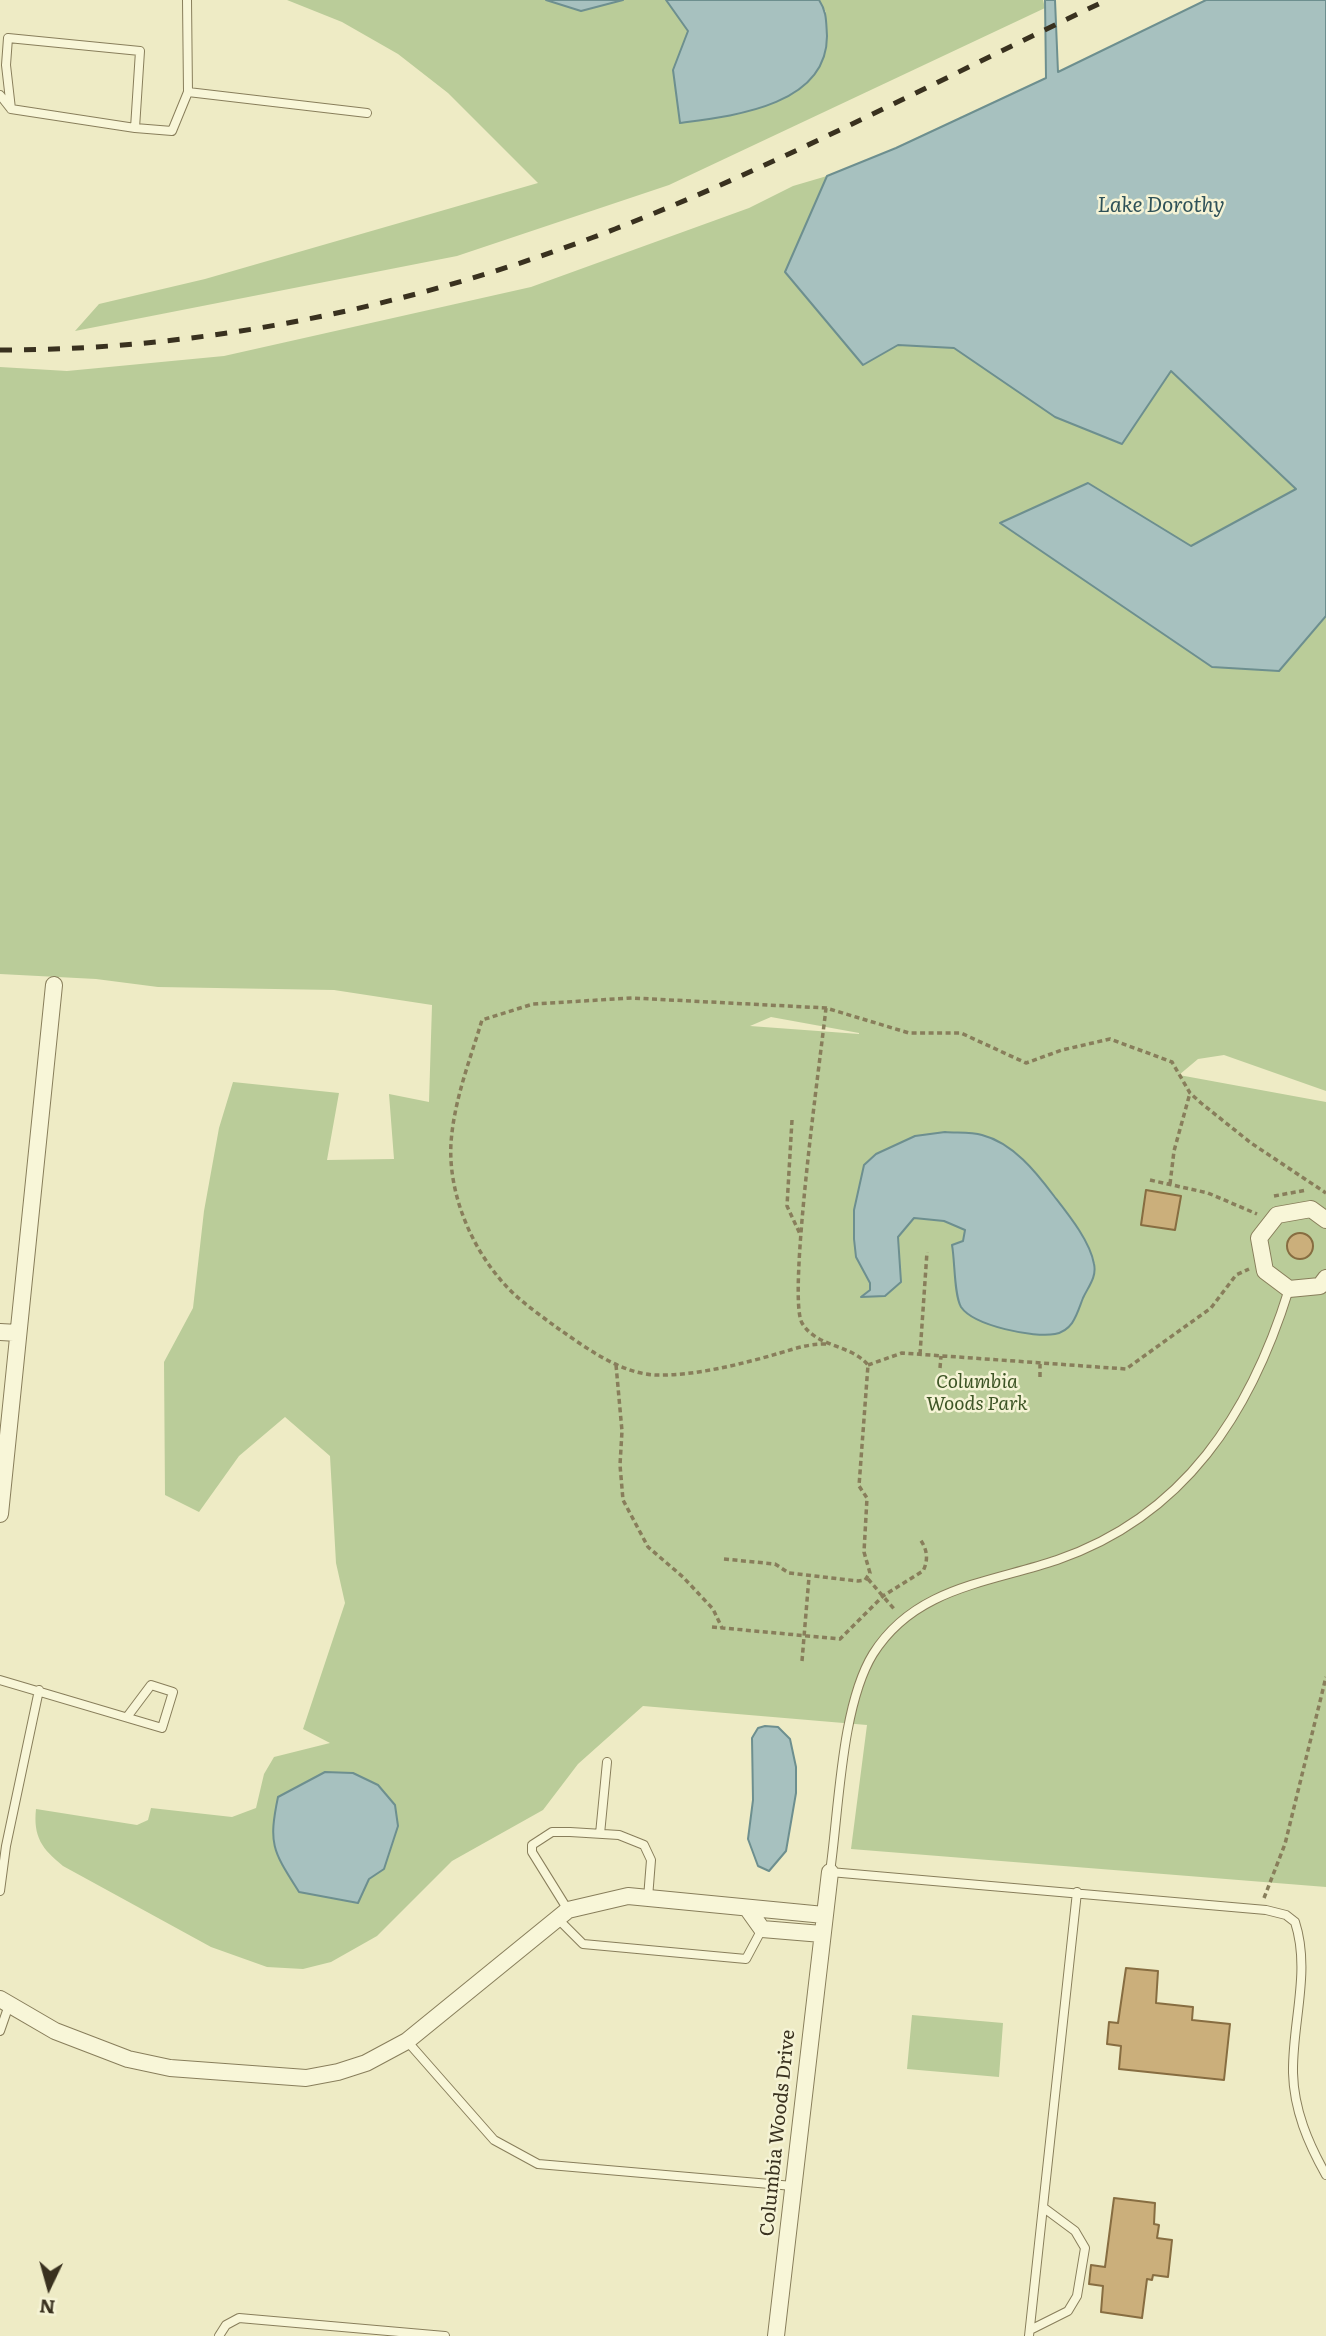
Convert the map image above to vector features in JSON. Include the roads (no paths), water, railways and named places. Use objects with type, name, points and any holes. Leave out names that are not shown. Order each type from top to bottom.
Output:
[{"type":"street","points":[[0,1514],[54,985]]},
{"type":"street","points":[[1326,1220],[1311,1209],[1277,1215],[1259,1238],[1265,1271],[1289,1289],[1320,1286],[1326,1278]]},
{"type":"street","points":[[0,1332],[18,1334]]},
{"type":"street","name":"Columbia Woods Drive","points":[[776,2336],[830,1872]]},
{"type":"street","points":[[5,2002],[67,2036],[128,2059],[170,2068],[306,2078],[366,2063],[407,2041],[563,1915],[628,1896],[824,1915]]},
{"type":"street","points":[[747,1908],[762,1929],[822,1934]]},
{"type":"lane","points":[[0,96],[11,109],[172,131],[188,92],[187,0]]},
{"type":"lane","points":[[11,109],[4,38],[139,51],[135,128]]},
{"type":"lane","points":[[188,92],[367,113]]},
{"type":"lane","name":"Columbia Woods Drive","points":[[830,1872],[855,1693],[874,1652],[903,1620],[942,1594],[1054,1561],[1094,1544],[1120,1530],[1178,1487],[1218,1442],[1247,1397],[1275,1336],[1289,1289]]},
{"type":"lane","points":[[0,1680],[162,1728],[173,1692],[151,1685],[127,1717]]},
{"type":"lane","points":[[0,1892],[6,1846],[39,1690]]},
{"type":"lane","points":[[600,1834],[607,1762]]},
{"type":"lane","points":[[648,1898],[651,1860],[649,1850],[633,1838],[552,1832],[532,1845],[563,1915],[583,1944],[747,1959],[762,1929]]},
{"type":"lane","points":[[830,1872],[1077,1892],[1286,1915],[1295,1922],[1300,1936],[1302,1960],[1293,2072],[1296,2105],[1310,2148],[1326,2175]]},
{"type":"lane","points":[[1030,2333],[1077,1892]]},
{"type":"lane","points":[[0,2031],[5,2002]]},
{"type":"lane","points":[[407,2041],[494,2140],[538,2164],[793,2186]]},
{"type":"lane","points":[[1030,2333],[1068,2311],[1077,2297],[1085,2248],[1075,2231],[1044,2208]]},
{"type":"lane","points":[[219,2336],[226,2325],[239,2318],[445,2336]]},
{"type":"water","points":[[546,0],[623,0],[581,11]]},
{"type":"water","points":[[666,0],[819,0],[825,13],[827,36],[823,60],[811,78],[794,92],[773,103],[750,111],[680,123],[673,70],[688,31]]},
{"type":"water","name":"Lake Dorothy","points":[[1045,0],[1055,0],[1058,72],[1206,0],[1326,0],[1326,616],[1279,671],[1212,667],[1000,523],[1088,483],[1191,546],[1296,489],[1171,371],[1122,444],[1055,417],[954,348],[898,345],[863,365],[785,272],[827,176],[896,148],[1046,78]]},
{"type":"water","points":[[945,1132],[982,1135],[1014,1151],[1040,1177],[1072,1219],[1092,1255],[1094,1273],[1074,1320],[1067,1329],[1045,1335],[1019,1332],[991,1325],[968,1314],[961,1307],[957,1294],[952,1245],[963,1241],[965,1230],[944,1221],[914,1218],[898,1237],[901,1282],[885,1296],[861,1297],[870,1290],[870,1283],[856,1257],[854,1210],[864,1165],[876,1154],[915,1136]]},
{"type":"water","points":[[778,1727],[790,1739],[796,1767],[796,1793],[786,1851],[769,1871],[758,1866],[748,1839],[753,1800],[752,1738],[758,1728]]},
{"type":"water","points":[[325,1772],[353,1773],[378,1785],[395,1805],[398,1826],[384,1869],[369,1879],[358,1903],[299,1892],[283,1867],[275,1847],[273,1826],[278,1797]]},
{"type":"railway","points":[[0,350],[158,342],[236,332],[390,301],[466,280],[615,229],[740,176],[1107,0]]},
{"type":"park label","name":"Columbia Woods Park","points":[[977,1393]]}]
